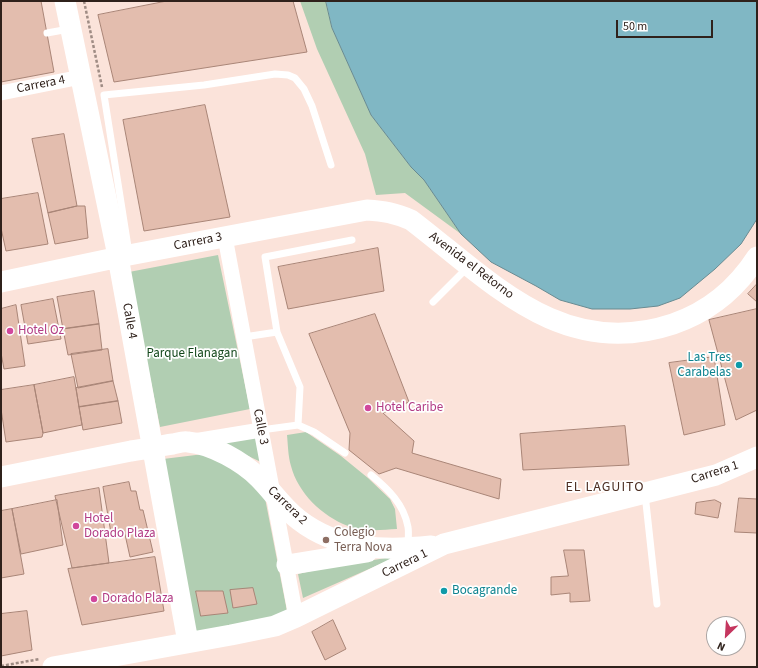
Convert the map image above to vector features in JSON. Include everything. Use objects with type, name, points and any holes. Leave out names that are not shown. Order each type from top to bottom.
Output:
[{"type":"main road","name":"Calle 4","points":[[65,1],[81,77],[101,126],[152,447],[188,642]]},
{"type":"main road","name":"Carrera 3","points":[[1,282],[366,210],[386,211],[396,214]]},
{"type":"main road","name":"Avenida el Retorno","points":[[396,214],[411,220],[502,293],[551,319],[572,327],[593,332],[616,334],[638,332],[660,328],[681,321],[720,299],[736,284],[757,257]]},
{"type":"main road","name":"Carrera 2","points":[[1,477],[152,447],[187,442],[208,447],[220,452],[244,466],[260,479],[299,520],[325,536],[352,545],[398,549],[444,544]]},
{"type":"main road","name":"Carrera 1","points":[[53,667],[275,626],[444,544],[716,475],[757,457]]},
{"type":"main road","points":[[287,565],[398,549]]},
{"type":"street","name":"Carrera 4","points":[[1,93],[81,77]]},
{"type":"street","name":"Calle 3","points":[[225,237],[296,617]]},
{"type":"street","name":"Carrera 2","points":[[187,442],[261,430]]},
{"type":"lane","points":[[47,33],[71,28]]},
{"type":"lane","points":[[101,126],[104,95],[204,85],[275,74],[288,75],[295,78],[304,89],[312,106],[331,165]]},
{"type":"lane","points":[[298,425],[300,387],[277,332],[265,258],[352,240]]},
{"type":"lane","points":[[433,302],[468,266]]},
{"type":"lane","points":[[244,337],[277,332]]},
{"type":"lane","points":[[261,430],[298,425],[314,432],[345,453]]},
{"type":"lane","points":[[371,475],[388,489],[401,507],[408,527],[398,549]]},
{"type":"lane","points":[[645,492],[657,604]]},
{"type":"path","points":[[84,1],[104,95]]},
{"type":"green space","points":[[300,1],[326,1],[332,28],[371,115],[411,167],[424,180],[461,234],[405,193],[376,195],[365,154],[317,49]]},
{"type":"green space","name":"Parque Flanagan","points":[[218,255],[250,409],[160,427],[129,272]]},
{"type":"green space","points":[[306,432],[341,456],[368,478],[390,499],[395,509],[397,529],[366,530],[354,528],[338,522],[320,510],[312,502],[305,494],[294,476],[288,450],[287,435]]},
{"type":"green space","points":[[257,437],[261,462],[220,443]]},
{"type":"green space","points":[[204,454],[239,472],[265,498],[287,611],[272,618],[195,633],[163,459]]},
{"type":"green space","points":[[401,555],[303,598],[298,574]]},
{"type":"water","points":[[326,1],[757,1],[757,219],[741,244],[715,269],[680,298],[658,306],[630,309],[592,309],[560,300],[491,262],[461,234],[424,180],[411,167],[371,115],[332,28]]},
{"type":"building","points":[[1,1],[41,1],[54,72],[1,82]]},
{"type":"building","points":[[167,1],[293,1],[307,52],[114,82],[98,15]]},
{"type":"building","points":[[205,105],[230,217],[144,231],[123,120]]},
{"type":"building","points":[[64,134],[77,206],[48,213],[32,139]]},
{"type":"building","points":[[38,193],[48,244],[6,251],[1,228],[1,199]]},
{"type":"building","points":[[77,206],[85,206],[88,238],[55,244],[48,213]]},
{"type":"building","points":[[378,248],[384,291],[288,309],[278,267]]},
{"type":"building","points":[[757,284],[757,302],[748,294]]},
{"type":"building","points":[[94,291],[99,324],[63,329],[57,297]]},
{"type":"building","points":[[53,299],[61,339],[28,344],[21,305]]},
{"type":"building","name":"Hotel Oz","points":[[16,305],[25,366],[4,369],[1,353],[1,309]]},
{"type":"building","name":"Las Tres Carabelas","points":[[757,309],[757,410],[736,420],[709,320]]},
{"type":"building","name":"Hotel Caribe","points":[[375,314],[409,402],[383,413],[414,441],[412,453],[501,479],[499,499],[396,468],[379,474],[349,450],[350,433],[309,334]]},
{"type":"building","points":[[99,324],[102,350],[68,355],[63,329]]},
{"type":"building","points":[[108,349],[113,381],[78,388],[71,354]]},
{"type":"building","points":[[714,357],[725,425],[684,435],[669,363]]},
{"type":"building","points":[[74,377],[82,425],[43,433],[34,385]]},
{"type":"building","points":[[113,381],[118,401],[79,407],[76,388]]},
{"type":"building","points":[[34,385],[43,433],[42,437],[6,442],[1,409],[1,390]]},
{"type":"building","points":[[118,401],[122,423],[83,430],[79,407]]},
{"type":"building","points":[[625,426],[629,465],[523,470],[520,434]]},
{"type":"building","points":[[129,482],[131,491],[136,491],[140,510],[143,510],[153,552],[130,557],[124,530],[111,533],[103,487]]},
{"type":"building","points":[[99,488],[109,563],[72,568],[55,496]]},
{"type":"building","points":[[739,498],[757,499],[757,533],[735,532]]},
{"type":"building","points":[[57,500],[63,545],[21,554],[12,509]]},
{"type":"building","points":[[715,500],[721,503],[718,518],[695,514],[696,503]]},
{"type":"building","points":[[12,509],[24,574],[1,578],[1,511]]},
{"type":"building","points":[[564,550],[584,550],[590,601],[570,602],[570,593],[551,595],[551,577],[568,576]]},
{"type":"building","points":[[155,557],[164,611],[82,625],[68,569]]},
{"type":"building","points":[[253,588],[257,604],[233,608],[230,590]]},
{"type":"building","points":[[196,591],[223,591],[228,613],[201,616]]},
{"type":"building","points":[[27,611],[32,650],[1,656],[1,614]]},
{"type":"building","points":[[333,620],[346,649],[325,660],[312,632]]},
{"type":"place","name":"Hotel Oz","points":[[10,331]]},
{"type":"place","name":"Las Tres Carabelas","points":[[739,365]]},
{"type":"place","name":"Hotel Caribe","points":[[368,408]]},
{"type":"place","name":"Hotel Dorado Plaza","points":[[76,526]]},
{"type":"place","name":"Colegio Terra Nova","points":[[326,540]]},
{"type":"place","name":"Bocagrande","points":[[444,591]]},
{"type":"place","name":"Dorado Plaza","points":[[94,599]]},
{"type":"district","name":"EL LAGUITO","points":[[605,488]]}]
